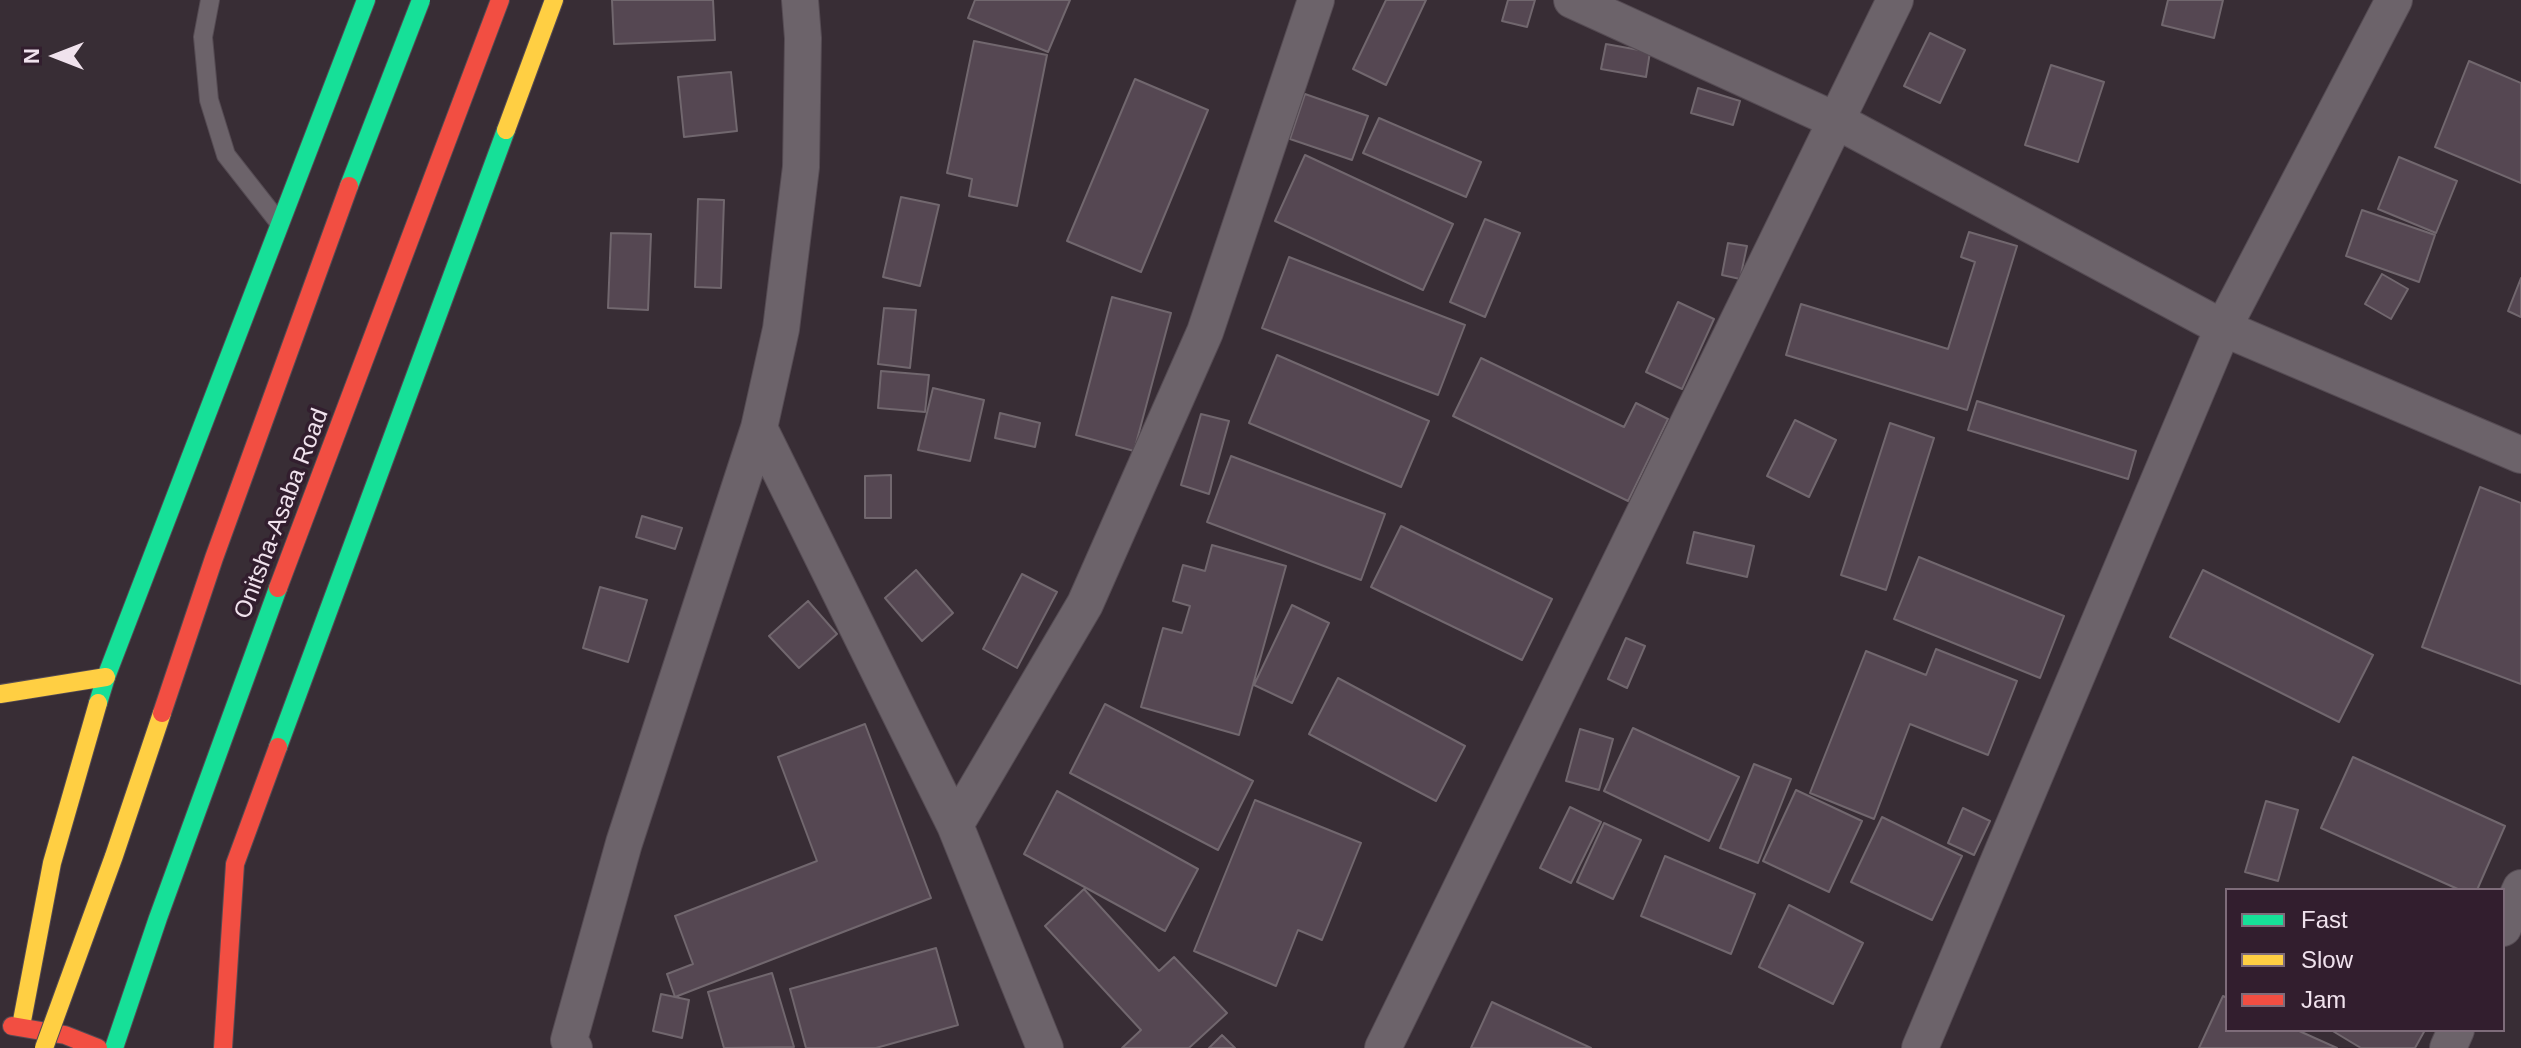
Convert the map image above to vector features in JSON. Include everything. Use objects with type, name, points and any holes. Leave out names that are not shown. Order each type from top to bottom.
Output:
[{"type":"main road","points":[[21,1026],[52,863],[106,677],[366,0]]},
{"type":"main road","points":[[44,1048],[119,843],[214,558],[347,192],[421,0]]},
{"type":"main road","name":"Onitsha-Asaba Road","points":[[114,1048],[158,918],[278,591],[500,0]]},
{"type":"main road","points":[[223,1048],[235,864],[554,0]]},
{"type":"main road","points":[[0,694],[106,677]]},
{"type":"main road","points":[[0,1025],[65,1035],[98,1048]]},
{"type":"street","points":[[569,1045],[624,843],[759,428],[781,329],[801,167],[803,38],[800,0]]},
{"type":"street","points":[[955,825],[1085,604],[1205,332],[1316,0]]},
{"type":"street","points":[[1572,0],[1837,121],[2223,328],[2521,455]]},
{"type":"street","points":[[1383,1048],[1895,0]]},
{"type":"street","points":[[1920,1048],[2223,328],[2394,0]]},
{"type":"street","points":[[759,428],[955,825],[1045,1048]]},
{"type":"street","points":[[2505,924],[2521,888]]},
{"type":"lane","points":[[210,0],[203,37],[207,85],[226,155],[279,222]]},
{"type":"building","points":[[612,0],[713,0],[715,40],[614,44]]},
{"type":"building","points":[[975,0],[1070,0],[1048,52],[968,18]]},
{"type":"building","points":[[1386,0],[1426,0],[1386,85],[1353,69]]},
{"type":"building","points":[[1508,0],[1535,0],[1527,27],[1502,21]]},
{"type":"building","points":[[2168,0],[2223,0],[2214,38],[2162,25]]},
{"type":"building","points":[[1930,33],[1965,50],[1940,103],[1904,86]]},
{"type":"building","points":[[974,41],[1047,55],[1017,206],[969,196],[972,179],[947,173]]},
{"type":"building","points":[[1606,44],[1650,52],[1646,77],[1601,69]]},
{"type":"building","points":[[2469,61],[2521,83],[2521,183],[2435,147]]},
{"type":"building","points":[[2051,65],[2104,82],[2078,162],[2025,145]]},
{"type":"building","points":[[731,72],[737,131],[684,137],[678,77]]},
{"type":"building","points":[[1135,79],[1208,110],[1141,272],[1067,241]]},
{"type":"building","points":[[1698,88],[1740,101],[1733,125],[1691,113]]},
{"type":"building","points":[[1305,94],[1368,116],[1352,160],[1290,139]]},
{"type":"building","points":[[1379,118],[1481,162],[1466,197],[1363,153]]},
{"type":"building","points":[[1305,155],[1453,224],[1423,290],[1275,221]]},
{"type":"building","points":[[2399,157],[2457,181],[2436,233],[2378,209]]},
{"type":"building","points":[[901,197],[939,205],[920,286],[883,277]]},
{"type":"building","points":[[698,199],[724,200],[721,288],[695,287]]},
{"type":"building","points":[[2362,210],[2435,235],[2419,282],[2346,256]]},
{"type":"building","points":[[1485,219],[1520,233],[1485,317],[1450,302]]},
{"type":"building","points":[[1969,232],[2017,246],[1967,410],[1786,355],[1801,304],[1948,349],[1975,262],[1961,257]]},
{"type":"building","points":[[611,233],[651,234],[648,310],[608,308]]},
{"type":"building","points":[[1728,243],[1747,246],[1740,279],[1722,275]]},
{"type":"building","points":[[1289,257],[1465,325],[1438,395],[1262,328]]},
{"type":"building","points":[[2382,274],[2408,289],[2391,319],[2365,304]]},
{"type":"building","points":[[2521,278],[2521,317],[2508,311]]},
{"type":"building","points":[[1112,297],[1171,313],[1134,451],[1076,435]]},
{"type":"building","points":[[1678,302],[1714,319],[1682,389],[1646,372]]},
{"type":"building","points":[[884,308],[916,310],[910,368],[878,364]]},
{"type":"building","points":[[1277,355],[1429,421],[1401,487],[1249,423]]},
{"type":"building","points":[[1481,358],[1624,427],[1636,403],[1668,419],[1628,501],[1453,416]]},
{"type":"building","points":[[881,371],[929,375],[925,412],[878,408]]},
{"type":"building","points":[[933,388],[984,400],[970,461],[918,450]]},
{"type":"building","points":[[1977,401],[2136,451],[2128,479],[1968,430]]},
{"type":"building","points":[[1000,413],[1040,423],[1035,447],[995,438]]},
{"type":"building","points":[[1201,414],[1229,421],[1209,494],[1181,485]]},
{"type":"building","points":[[1795,420],[1836,440],[1809,497],[1767,476]]},
{"type":"building","points":[[1890,423],[1934,438],[1886,590],[1841,575]]},
{"type":"building","points":[[1231,456],[1385,514],[1361,580],[1207,522]]},
{"type":"building","points":[[891,475],[891,518],[865,518],[865,476]]},
{"type":"building","points":[[2480,487],[2521,503],[2521,684],[2422,647]]},
{"type":"building","points":[[642,516],[682,528],[675,549],[636,537]]},
{"type":"building","points":[[1401,526],[1552,599],[1522,660],[1371,587]]},
{"type":"building","points":[[1694,532],[1754,546],[1747,577],[1687,563]]},
{"type":"building","points":[[1212,545],[1286,566],[1239,735],[1141,707],[1163,628],[1182,633],[1190,606],[1173,601],[1183,565],[1205,571]]},
{"type":"building","points":[[1919,557],[2064,616],[2040,678],[1894,619]]},
{"type":"building","points":[[916,570],[953,613],[922,641],[885,598]]},
{"type":"building","points":[[2203,570],[2373,655],[2339,722],[2170,637]]},
{"type":"building","points":[[1022,574],[1057,592],[1017,668],[983,649]]},
{"type":"building","points":[[600,587],[647,600],[628,662],[583,648]]},
{"type":"building","points":[[808,601],[837,634],[799,668],[769,636]]},
{"type":"building","points":[[1292,605],[1329,623],[1292,703],[1254,685]]},
{"type":"building","points":[[1626,638],[1645,646],[1627,688],[1608,679]]},
{"type":"building","points":[[1936,649],[2017,681],[1988,755],[1910,724],[1874,819],[1810,793],[1866,651],[1926,675]]},
{"type":"building","points":[[1338,678],[1465,746],[1436,801],[1309,734]]},
{"type":"building","points":[[1105,704],[1253,781],[1218,850],[1070,773]]},
{"type":"building","points":[[865,724],[931,898],[675,997],[667,974],[693,964],[675,916],[817,861],[778,757]]},
{"type":"building","points":[[1633,728],[1739,777],[1709,841],[1604,791]]},
{"type":"building","points":[[1580,729],[1613,739],[1599,790],[1566,781]]},
{"type":"building","points":[[2353,757],[2505,826],[2478,888],[2456,888],[2321,828]]},
{"type":"building","points":[[1754,764],[1791,779],[1758,863],[1720,848]]},
{"type":"building","points":[[1796,790],[1862,821],[1829,892],[1763,861]]},
{"type":"building","points":[[1057,791],[1198,869],[1165,931],[1024,854]]},
{"type":"building","points":[[1255,800],[1361,843],[1322,940],[1298,930],[1276,986],[1194,951]]},
{"type":"building","points":[[2266,801],[2298,810],[2278,881],[2245,872]]},
{"type":"building","points":[[1570,807],[1601,822],[1571,883],[1540,868]]},
{"type":"building","points":[[1963,808],[1990,821],[1974,855],[1948,843]]},
{"type":"building","points":[[1882,817],[1962,856],[1932,920],[1851,882]]},
{"type":"building","points":[[1604,823],[1641,840],[1613,899],[1577,882]]},
{"type":"building","points":[[1665,856],[1755,894],[1731,954],[1641,916]]},
{"type":"building","points":[[1084,889],[1159,971],[1174,957],[1227,1013],[1189,1048],[1122,1048],[1141,1030],[1045,926]]},
{"type":"building","points":[[1789,905],[1863,943],[1833,1004],[1759,967]]},
{"type":"building","points":[[936,948],[958,1025],[876,1048],[806,1048],[790,989]]},
{"type":"building","points":[[772,973],[794,1047],[724,1048],[708,992]]},
{"type":"building","points":[[661,994],[689,1000],[682,1038],[653,1031]]},
{"type":"building","points":[[2223,996],[2225,1032],[2301,1032],[2337,1048],[2199,1048]]},
{"type":"building","points":[[1492,1002],[1591,1048],[1471,1048]]},
{"type":"building","points":[[2334,1032],[2424,1032],[2415,1048],[2361,1048]]},
{"type":"building","points":[[1222,1035],[1235,1048],[1209,1048]]},
{"type":"traffic: fast","points":[[98,703],[366,0]]},
{"type":"traffic: fast","points":[[349,186],[421,0]]},
{"type":"traffic: fast","points":[[278,747],[506,130]]},
{"type":"traffic: fast","points":[[114,1048],[278,588]]},
{"type":"traffic: slow","points":[[506,130],[554,0]]},
{"type":"traffic: slow","points":[[0,694],[106,677]]},
{"type":"traffic: slow","points":[[21,1026],[52,863],[98,703]]},
{"type":"traffic: slow","points":[[44,1048],[162,713]]},
{"type":"traffic: jam","points":[[278,588],[500,0]]},
{"type":"traffic: jam","points":[[162,713],[214,558],[349,186]]},
{"type":"traffic: jam","points":[[223,1048],[235,864],[278,747]]},
{"type":"traffic: jam","points":[[12,1026],[65,1035],[98,1048]]}]
